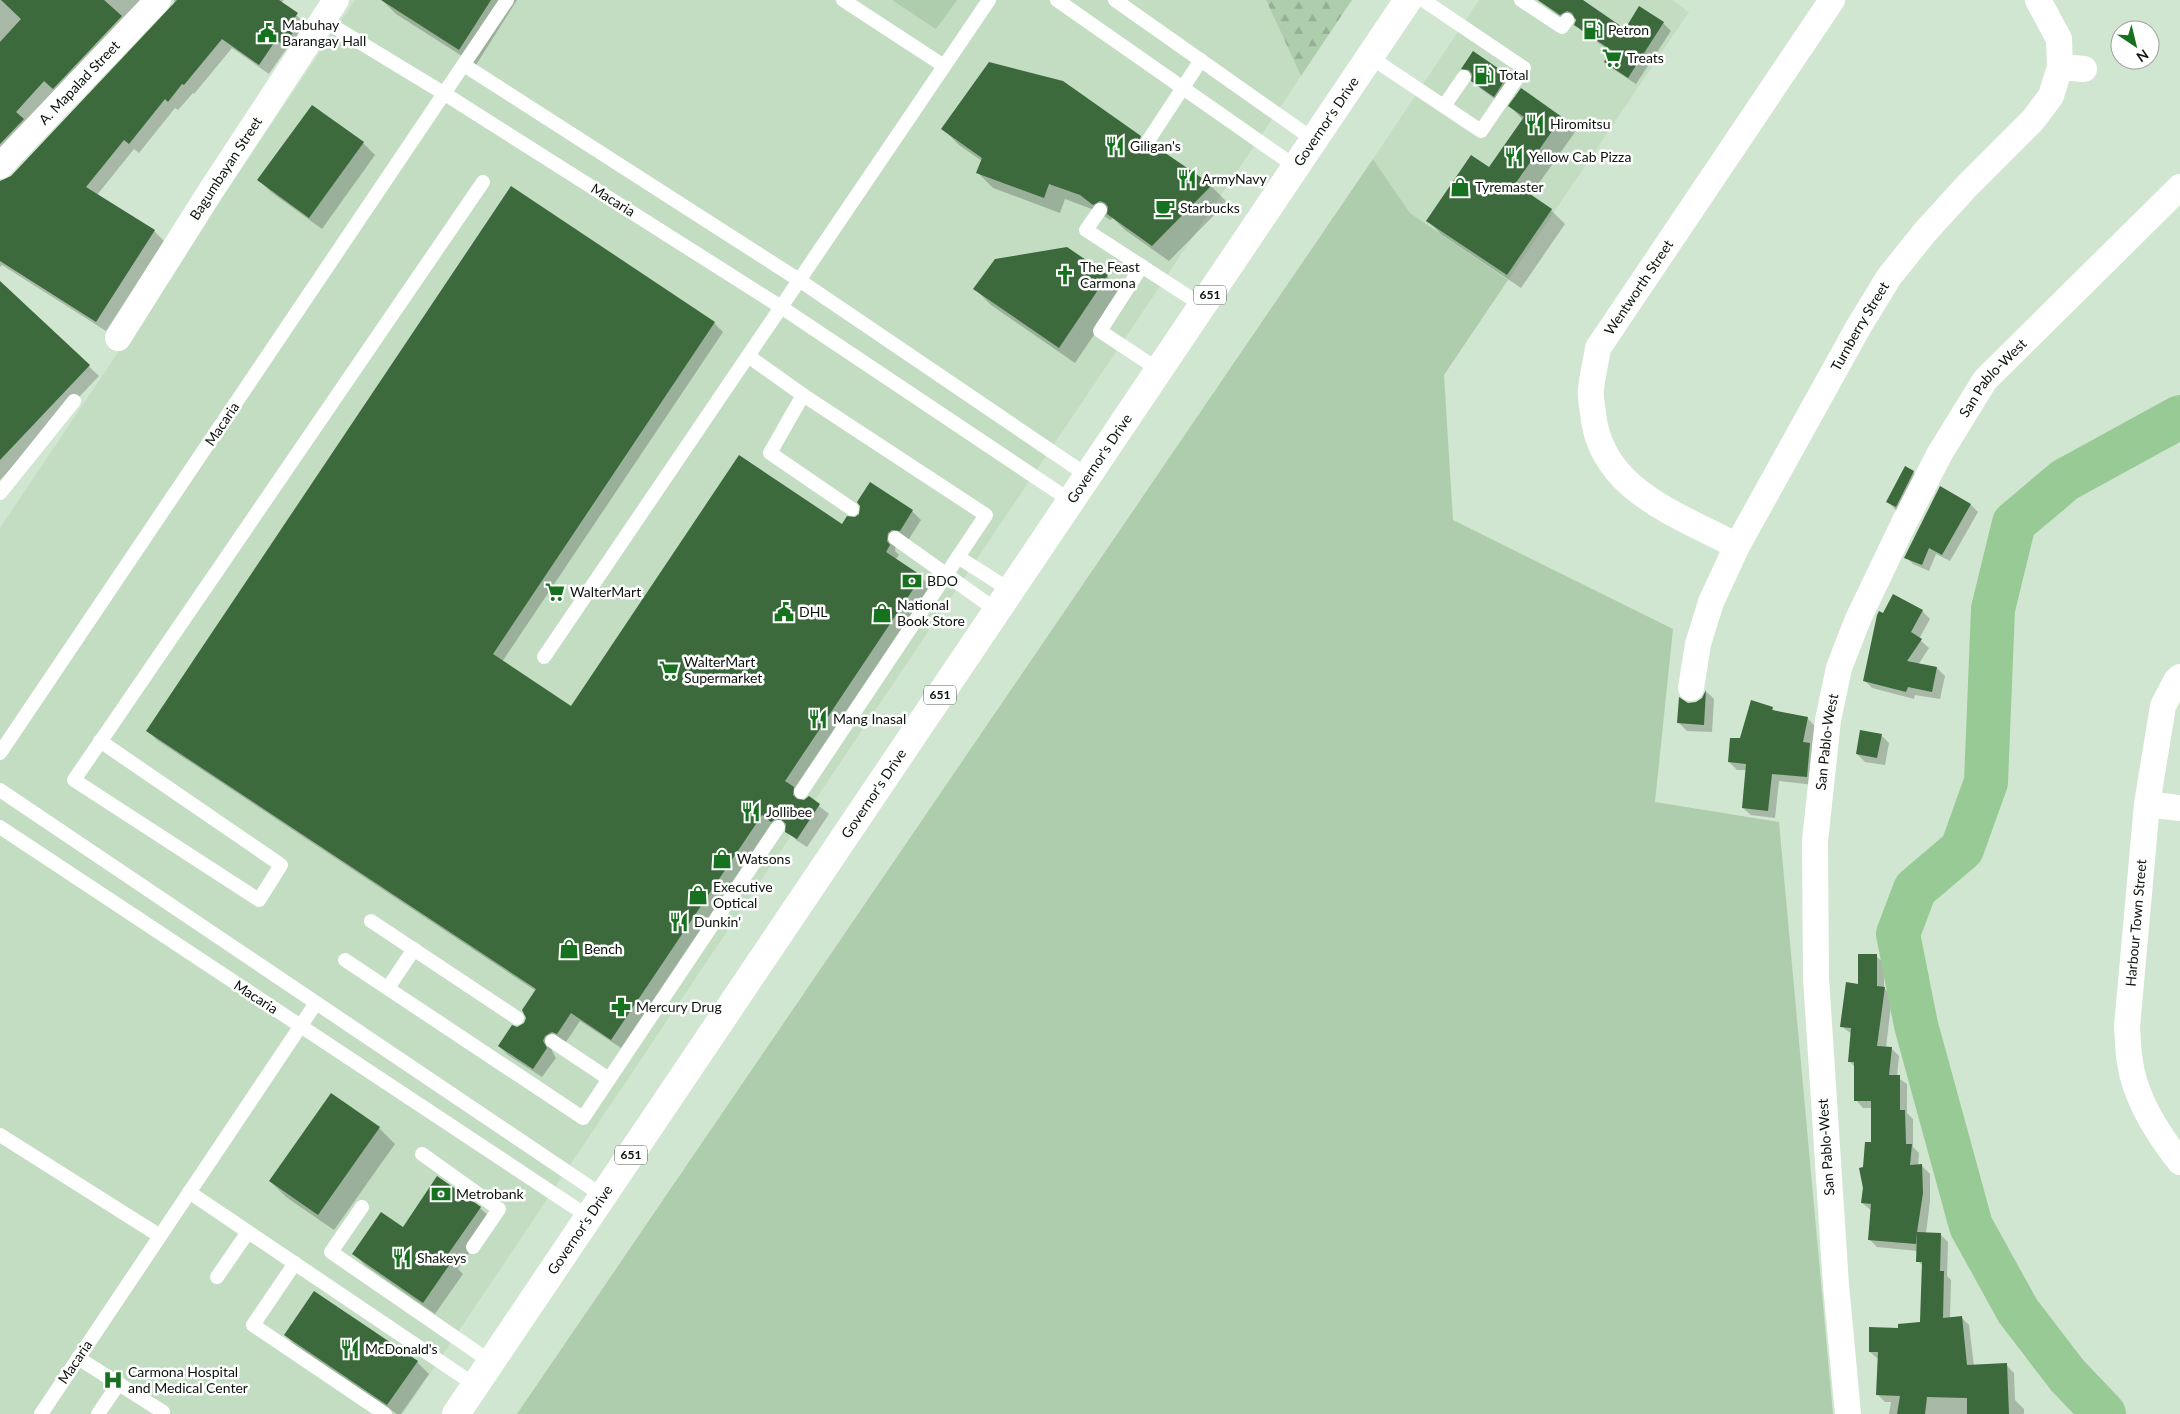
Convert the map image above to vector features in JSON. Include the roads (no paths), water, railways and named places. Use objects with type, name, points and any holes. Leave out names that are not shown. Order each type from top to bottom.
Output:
[{"type":"highway","name":"Governor's Drive","points":[[456,1414],[1408,0]]},
{"type":"street","name":"A. Mapalad Street","points":[[0,166],[158,0]]},
{"type":"street","name":"Wentworth Street","points":[[1737,546],[1647,499],[1621,478],[1603,454],[1594,428],[1591,392],[1598,348],[1832,0]]},
{"type":"street","name":"Turnberry Street","points":[[1691,688],[1698,644],[1711,602],[1737,546],[1859,326],[1889,277],[1925,232],[1960,193],[2033,120],[2072,68],[2038,0]]},
{"type":"street","name":"Bagumbayan Street","points":[[118,338],[212,189],[329,10]]},
{"type":"street","name":"San Pablo-West","points":[[1848,1414],[1834,1255],[1816,978],[1815,841],[1828,720],[1839,668],[1858,619],[1911,509],[1952,432],[1985,380],[2180,188]]},
{"type":"street","name":"Harbour Town Street","points":[[2180,677],[2176,680],[2163,706],[2147,804],[2127,1027],[2130,1064],[2142,1103],[2161,1138],[2180,1162]]},
{"type":"street","points":[[2147,804],[2180,808]]},
{"type":"lane","name":"Macaria","points":[[0,754],[507,0]]},
{"type":"lane","points":[[843,0],[944,66]]},
{"type":"lane","points":[[544,657],[989,0]]},
{"type":"lane","points":[[1057,0],[1296,167]]},
{"type":"lane","points":[[1115,0],[1314,140]]},
{"type":"lane","points":[[1370,57],[1481,131],[1524,68],[1423,0]]},
{"type":"lane","points":[[1521,0],[1562,27],[1567,20]]},
{"type":"lane","points":[[329,10],[445,94]]},
{"type":"lane","points":[[1479,55],[1487,43]]},
{"type":"lane","points":[[1148,141],[1201,60]]},
{"type":"lane","points":[[464,65],[799,280],[1088,476]]},
{"type":"lane","points":[[1444,106],[1464,77]]},
{"type":"lane","name":"Macaria","points":[[445,94],[781,306],[1071,501]]},
{"type":"lane","points":[[100,741],[280,865],[259,900],[74,780],[100,741],[482,182]]},
{"type":"lane","points":[[1100,210],[1086,230],[1203,306]]},
{"type":"lane","points":[[1142,266],[1100,331],[1159,370]]},
{"type":"lane","points":[[748,356],[803,395],[986,515],[801,792]]},
{"type":"lane","points":[[803,395],[770,453],[852,509]]},
{"type":"lane","points":[[0,493],[74,401]]},
{"type":"lane","points":[[895,538],[946,575],[1003,600]]},
{"type":"lane","points":[[958,557],[1003,600]]},
{"type":"lane","points":[[0,790],[316,1003],[596,1206]]},
{"type":"lane","points":[[345,960],[583,1118],[778,826]]},
{"type":"lane","name":"Macaria","points":[[0,827],[300,1026],[41,1414]]},
{"type":"lane","points":[[371,921],[517,1018]]},
{"type":"lane","points":[[388,988],[414,950]]},
{"type":"lane","points":[[316,1003],[300,1026],[596,1206]]},
{"type":"lane","points":[[552,1041],[609,1079]]},
{"type":"lane","points":[[0,1135],[160,1236]]},
{"type":"lane","points":[[422,1154],[499,1209],[473,1247]]},
{"type":"lane","points":[[189,1192],[475,1385]]},
{"type":"lane","points":[[362,1207],[331,1252],[491,1362]]},
{"type":"lane","points":[[217,1278],[248,1232]]},
{"type":"lane","points":[[295,1263],[253,1325],[385,1414]]},
{"type":"lane","points":[[78,1358],[163,1412],[162,1414]]},
{"type":"lane","points":[[98,1414],[118,1383]]},
{"type":"waterway","points":[[2104,1414],[2067,1375],[2018,1311],[1971,1226],[1916,1025],[1898,934],[1915,889],[1962,849],[1986,782],[1993,609],[2014,523],[2065,480],[2180,417]]},
{"type":"place","name":"Petron","points":[[1593,30]]},
{"type":"place","name":"Mabuhay Barangay Hall","points":[[267,33]]},
{"type":"place","name":"Treats","points":[[1612,58]]},
{"type":"place","name":"Total","points":[[1484,75]]},
{"type":"place","name":"Hiromitsu","points":[[1535,124]]},
{"type":"place","name":"Giligan's","points":[[1115,146]]},
{"type":"place","name":"Yellow Cab Pizza","points":[[1514,157]]},
{"type":"place","name":"ArmyNavy","points":[[1187,179]]},
{"type":"place","name":"Tyremaster","points":[[1460,187]]},
{"type":"place","name":"Starbucks","points":[[1165,208]]},
{"type":"place","name":"The Feast Carmona","points":[[1065,275]]},
{"type":"place","name":"BDO","points":[[912,581]]},
{"type":"place","name":"WalterMart","points":[[555,592]]},
{"type":"place","name":"DHL","points":[[784,612]]},
{"type":"place","name":"National Book Store","points":[[882,613]]},
{"type":"place","name":"WalterMart Supermarket","points":[[669,670]]},
{"type":"place","name":"Mang Inasal","points":[[818,719]]},
{"type":"place","name":"Jollibee","points":[[751,812]]},
{"type":"place","name":"Watsons","points":[[722,859]]},
{"type":"place","name":"Executive Optical","points":[[698,895]]},
{"type":"place","name":"Dunkin'","points":[[679,922]]},
{"type":"place","name":"Bench","points":[[569,949]]},
{"type":"place","name":"Mercury Drug","points":[[621,1007]]},
{"type":"place","name":"Metrobank","points":[[441,1194]]},
{"type":"place","name":"Shakeys","points":[[402,1258]]},
{"type":"place","name":"McDonald's","points":[[350,1349]]},
{"type":"place","name":"Carmona Hospital and Medical Center","points":[[113,1380]]}]
